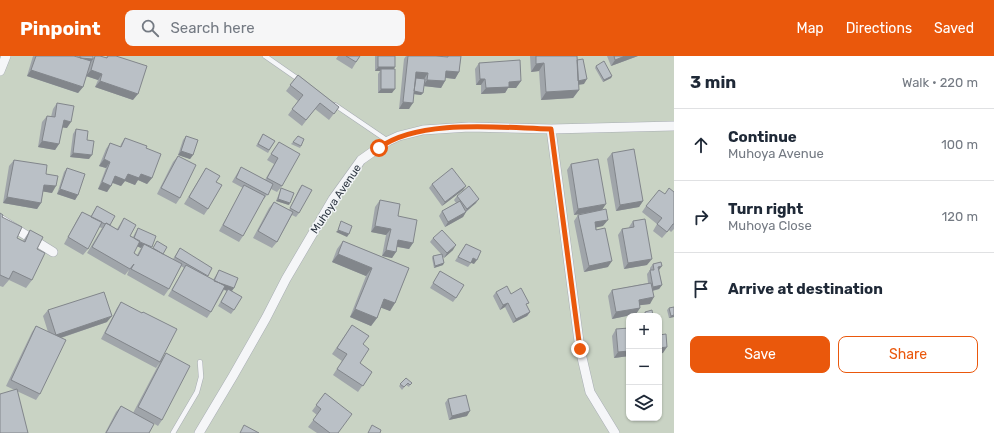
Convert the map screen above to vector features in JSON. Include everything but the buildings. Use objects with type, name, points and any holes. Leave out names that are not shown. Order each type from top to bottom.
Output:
[{"type":"street","points":[[0,71],[6,56]]},
{"type":"street","name":"Muhoya Avenue","points":[[199,433],[333,199],[361,160],[388,141],[399,136],[431,130],[469,127],[551,129],[674,126]]},
{"type":"street","points":[[551,129],[580,349],[590,392],[616,433]]},
{"type":"street","points":[[0,219],[52,252]]},
{"type":"lane","points":[[264,56],[304,83]]},
{"type":"lane","points":[[329,101],[388,141]]},
{"type":"lane","points":[[173,433],[197,392],[201,377],[200,362]]},
{"type":"green space","points":[[0,56],[674,56],[674,433],[0,433]]},
{"type":"route","points":[[379,148],[388,141],[399,136],[423,130],[469,127],[551,129],[580,349]]}]
